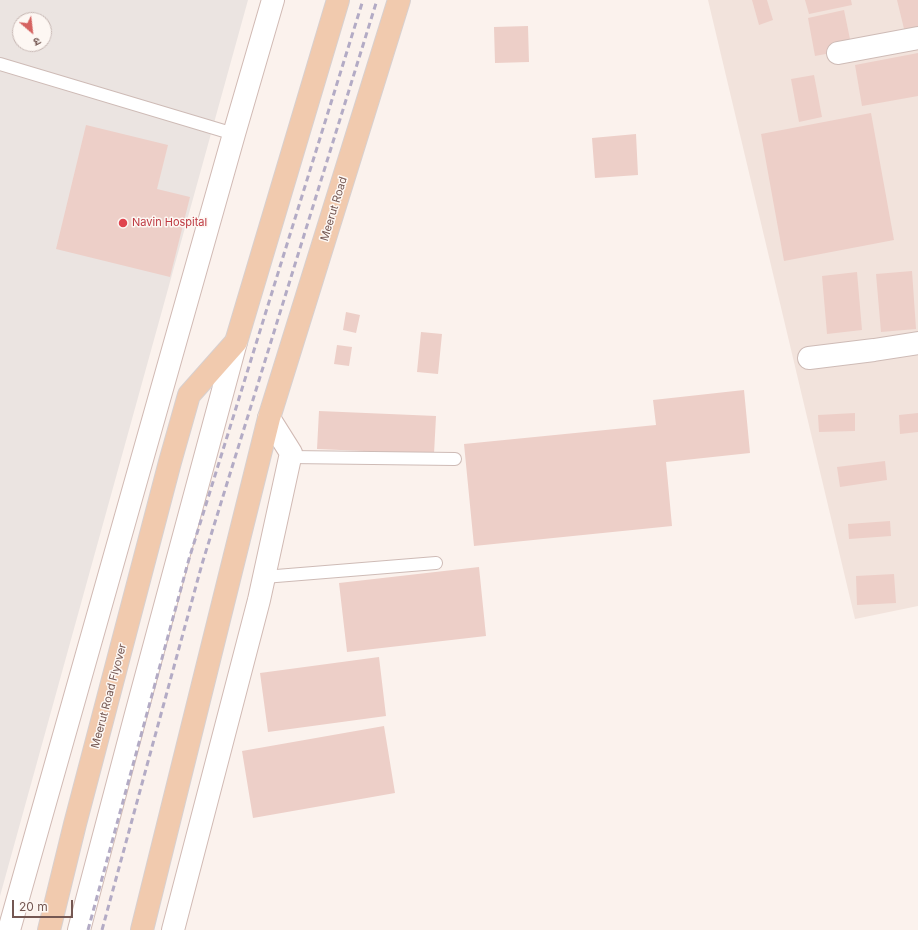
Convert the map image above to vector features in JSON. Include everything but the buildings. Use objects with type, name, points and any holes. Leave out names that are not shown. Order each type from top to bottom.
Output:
[{"type":"main road","points":[[236,342],[338,0]]},
{"type":"main road","name":"Meerut Road","points":[[142,930],[270,418],[399,0]]},
{"type":"main road","name":"Meerut Road Flyover","points":[[50,930],[77,817],[189,395],[236,342]]},
{"type":"street","points":[[9,930],[273,0]]},
{"type":"street","points":[[838,53],[918,38]]},
{"type":"street","points":[[79,930],[236,342]]},
{"type":"street","points":[[809,358],[918,343]]},
{"type":"street","points":[[173,930],[264,577],[291,453],[270,418]]},
{"type":"lane","points":[[0,64],[234,134]]},
{"type":"lane","points":[[290,458],[455,459]]},
{"type":"lane","points":[[264,577],[436,563]]},
{"type":"shaded area","points":[[0,0],[248,0],[0,896]]},
{"type":"shaded area","points":[[708,0],[918,0],[918,606],[855,619]]},
{"type":"railway","points":[[88,930],[189,559],[363,0]]},
{"type":"railway","points":[[102,930],[202,564],[377,0]]},
{"type":"place","name":"Navin Hospital","points":[[123,223]]}]
